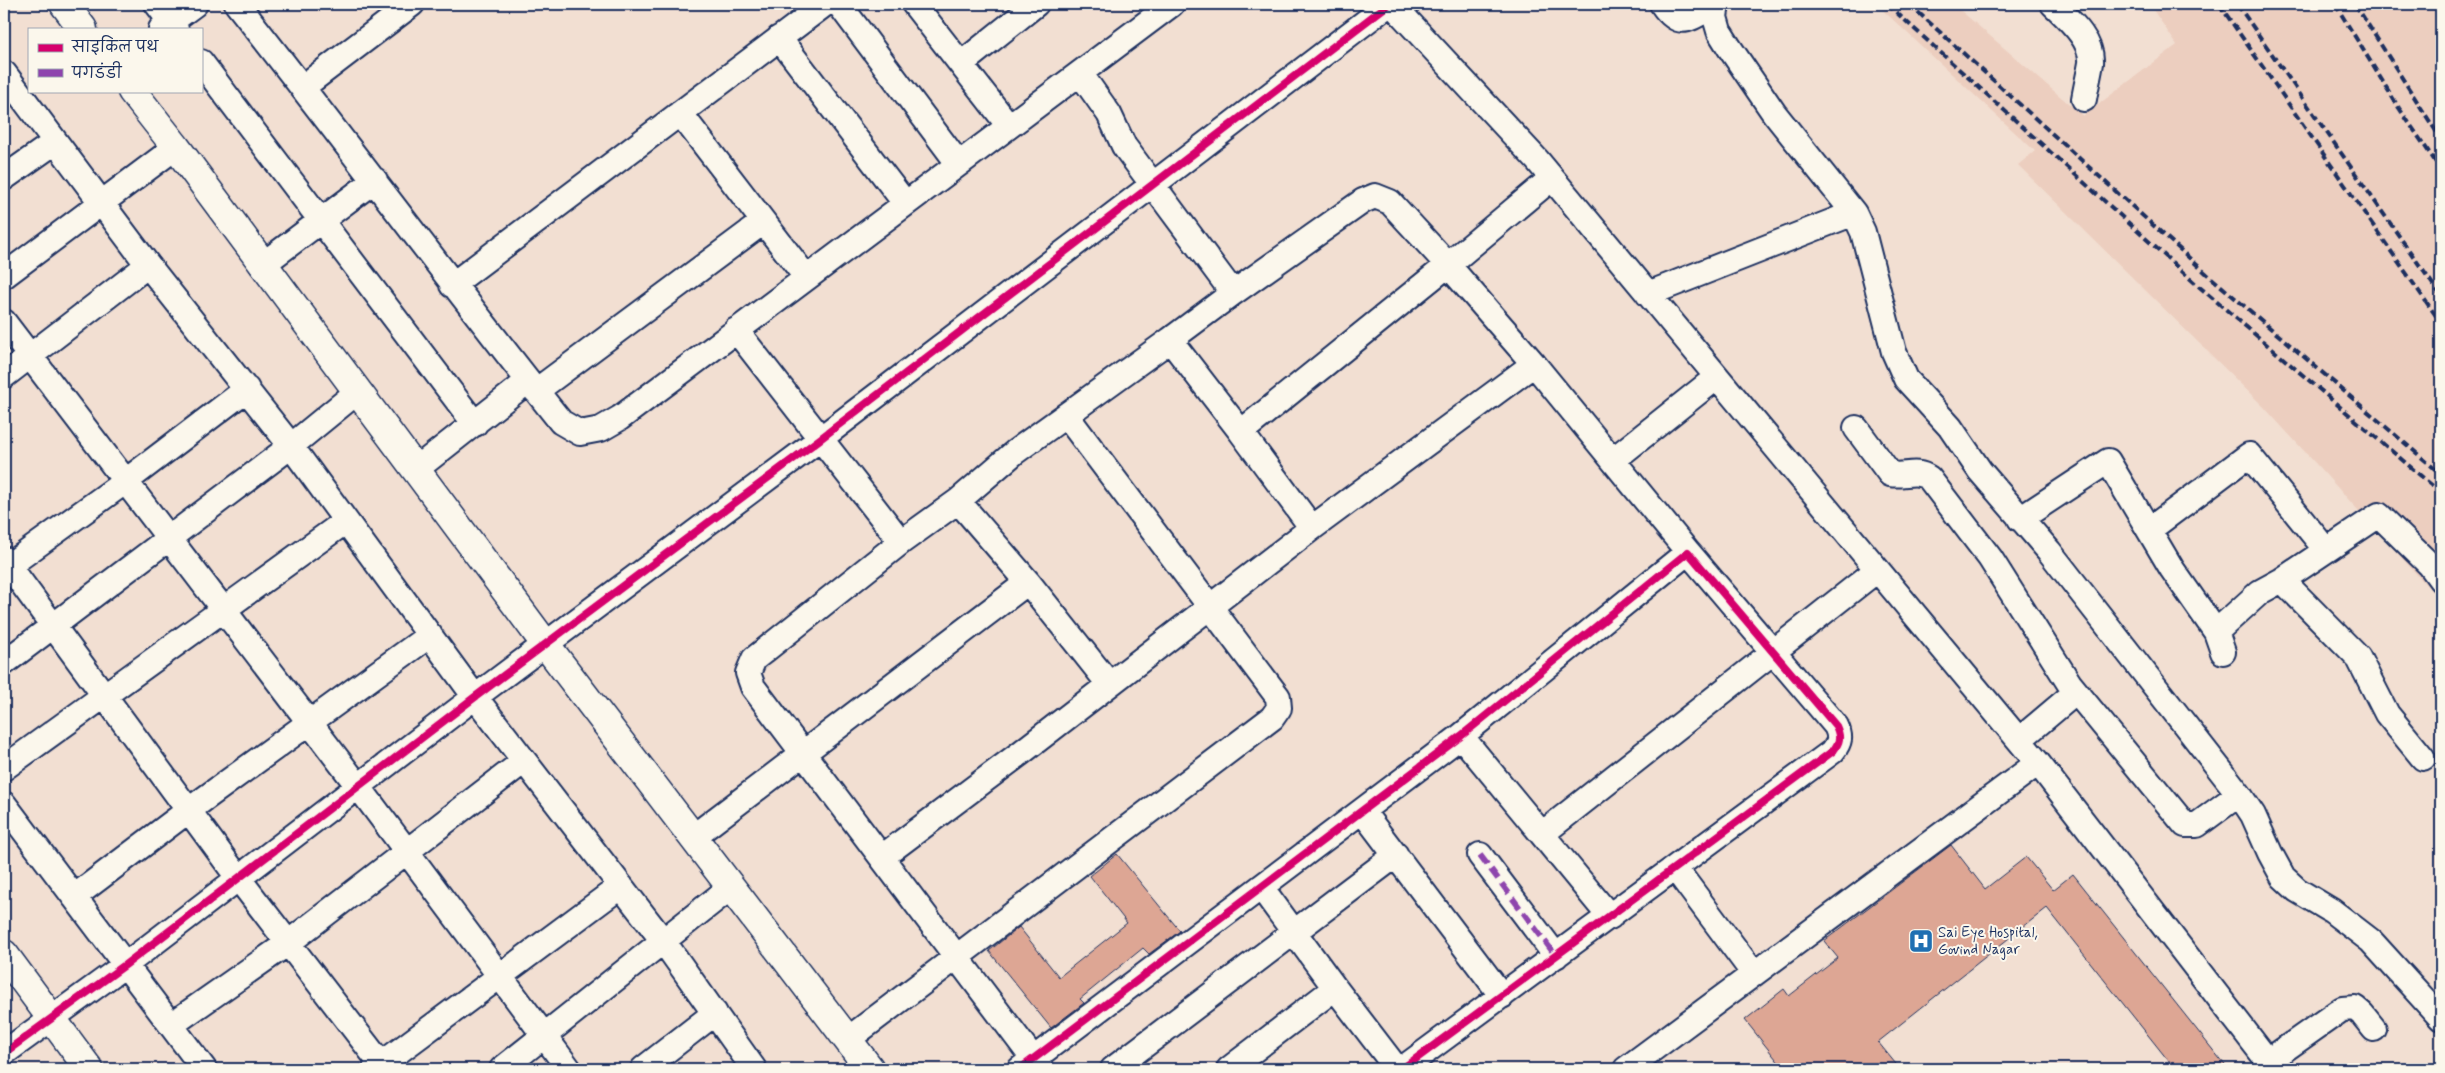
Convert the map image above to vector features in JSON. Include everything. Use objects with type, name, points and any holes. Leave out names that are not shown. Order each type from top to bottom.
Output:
[{"type":"street","points":[[64,4],[82,28]]},
{"type":"street","points":[[166,21],[195,4]]},
{"type":"street","points":[[237,4],[375,180],[452,285],[532,386],[561,422],[580,433],[600,429],[620,418],[904,203],[1172,4]]},
{"type":"street","points":[[303,87],[412,4]]},
{"type":"street","points":[[452,285],[825,4]]},
{"type":"street","points":[[839,4],[958,164]]},
{"type":"street","points":[[914,4],[1009,126]]},
{"type":"street","points":[[961,64],[1036,4]]},
{"type":"street","points":[[4,1053],[239,879],[475,697],[820,439],[1390,4],[1552,178],[2019,740],[2271,1065],[2342,1009],[2355,1008],[2374,1029]]},
{"type":"street","points":[[1662,4],[1670,16],[1677,21],[1684,20],[1717,4]]},
{"type":"street","points":[[1717,4],[1715,17],[1719,32],[1774,113],[1854,213],[1863,232],[1889,338],[1902,372],[1918,394],[1950,427],[1980,470],[2056,560],[2239,794],[2253,815],[2283,877],[2297,890],[2332,911],[2371,941],[2441,1018]]},
{"type":"street","points":[[2053,4],[2075,26],[2086,44],[2091,61],[2084,99]]},
{"type":"street","points":[[779,38],[904,203]]},
{"type":"street","points":[[202,63],[475,424]]},
{"type":"street","points":[[4,73],[148,265],[346,520],[475,697],[664,942],[754,1069]]},
{"type":"street","points":[[1080,73],[1109,114],[1124,146],[1233,292]]},
{"type":"street","points":[[133,92],[176,147],[546,645],[870,1069]]},
{"type":"street","points":[[680,113],[806,277]]},
{"type":"street","points":[[4,178],[55,142]]},
{"type":"street","points":[[4,276],[176,147]]},
{"type":"street","points":[[1241,432],[1448,265],[1552,178]]},
{"type":"street","points":[[262,264],[375,180]]},
{"type":"street","points":[[1402,1069],[1832,751],[1839,743],[1840,735],[1836,726],[1688,552],[1534,364],[1390,202],[1375,196],[1363,201],[1233,292],[1015,452],[958,501],[901,542],[754,658],[748,673],[753,686],[957,957],[1032,1066],[1262,887],[1461,736],[1688,552]]},
{"type":"street","points":[[1648,294],[1854,213]]},
{"type":"street","points":[[415,470],[475,424],[532,386],[763,222]]},
{"type":"street","points":[[4,376],[148,265]]},
{"type":"street","points":[[4,322],[358,786],[569,1069]]},
{"type":"street","points":[[736,330],[901,542]]},
{"type":"street","points":[[1170,340],[1312,528]]},
{"type":"street","points":[[882,857],[1312,528],[1534,364]]},
{"type":"street","points":[[1613,460],[1717,377]]},
{"type":"street","points":[[246,389],[126,481],[5,564],[380,1068],[621,886]]},
{"type":"street","points":[[4,663],[290,446],[357,392]]},
{"type":"street","points":[[847,1040],[1272,718],[1279,708],[1278,697],[1066,415]]},
{"type":"street","points":[[1856,428],[1890,474],[1915,473],[1923,474],[1929,478],[1990,558],[2076,692],[2185,824],[2197,825],[2239,794]]},
{"type":"street","points":[[2149,530],[2249,455],[2326,550]]},
{"type":"street","points":[[2020,519],[2108,461],[2172,569],[2220,642],[2260,592],[2282,580],[2379,515],[2430,566],[2441,580]]},
{"type":"street","points":[[958,501],[1028,582],[1109,684]]},
{"type":"street","points":[[4,768],[103,694],[346,520]]},
{"type":"street","points":[[1542,834],[1877,570]]},
{"type":"street","points":[[2282,580],[2358,657],[2387,714],[2422,758]]},
{"type":"street","points":[[693,837],[1028,582]]},
{"type":"street","points":[[74,896],[430,635]]},
{"type":"street","points":[[2019,740],[2076,692]]},
{"type":"street","points":[[1461,736],[1610,917]]},
{"type":"street","points":[[171,1025],[288,943],[524,761]]},
{"type":"street","points":[[1626,1069],[2038,763]]},
{"type":"street","points":[[4,804],[204,1069]]},
{"type":"street","points":[[1362,811],[1502,996]]},
{"type":"street","points":[[1113,1069],[1396,855]]},
{"type":"street","points":[[1480,855],[1556,956]]},
{"type":"street","points":[[1675,868],[1754,974]]},
{"type":"street","points":[[502,1069],[664,942],[731,886]]},
{"type":"street","points":[[1262,887],[1335,988],[1397,1069]]},
{"type":"street","points":[[4,954],[89,1069]]},
{"type":"street","points":[[1229,1069],[1335,988]]},
{"type":"street","points":[[643,1069],[715,1012]]},
{"type":"shaded area","points":[[1876,4],[1953,4],[2083,116],[2177,45],[2149,4],[2441,4],[2441,601],[2264,407],[2018,165],[2035,151]]},
{"type":"building","points":[[1951,845],[1985,889],[2026,857],[2053,890],[2073,874],[2228,1069],[2175,1069],[2047,908],[1878,1042],[1900,1069],[1784,1069],[1745,1020],[1784,989],[1789,996],[1838,958],[1824,941]]},
{"type":"building","points":[[1117,854],[1180,931],[1149,954],[1143,948],[1080,999],[1084,1003],[1051,1028],[989,951],[1019,927],[1059,977],[1127,923],[1090,876]]},
{"type":"railway","points":[[1887,4],[2196,284],[2441,493]]},
{"type":"railway","points":[[1909,4],[2207,274],[2441,474]]},
{"type":"railway","points":[[2219,4],[2441,323]]},
{"type":"railway","points":[[2237,4],[2441,296]]},
{"type":"railway","points":[[2335,4],[2399,108],[2441,170]]},
{"type":"railway","points":[[2355,4],[2441,139]]},
{"type":"marked path","points":[[1480,855],[1556,956]]},
{"type":"cycle path","points":[[4,1053],[125,965],[475,697],[820,439],[1389,4]]},
{"type":"cycle path","points":[[1020,1069],[1461,736],[1688,552],[1836,726],[1839,733],[1837,745],[1833,751],[1402,1069]]},
{"type":"place","name":"Sai Eye Hospital, Govind Nagar","points":[[1921,941]]}]
